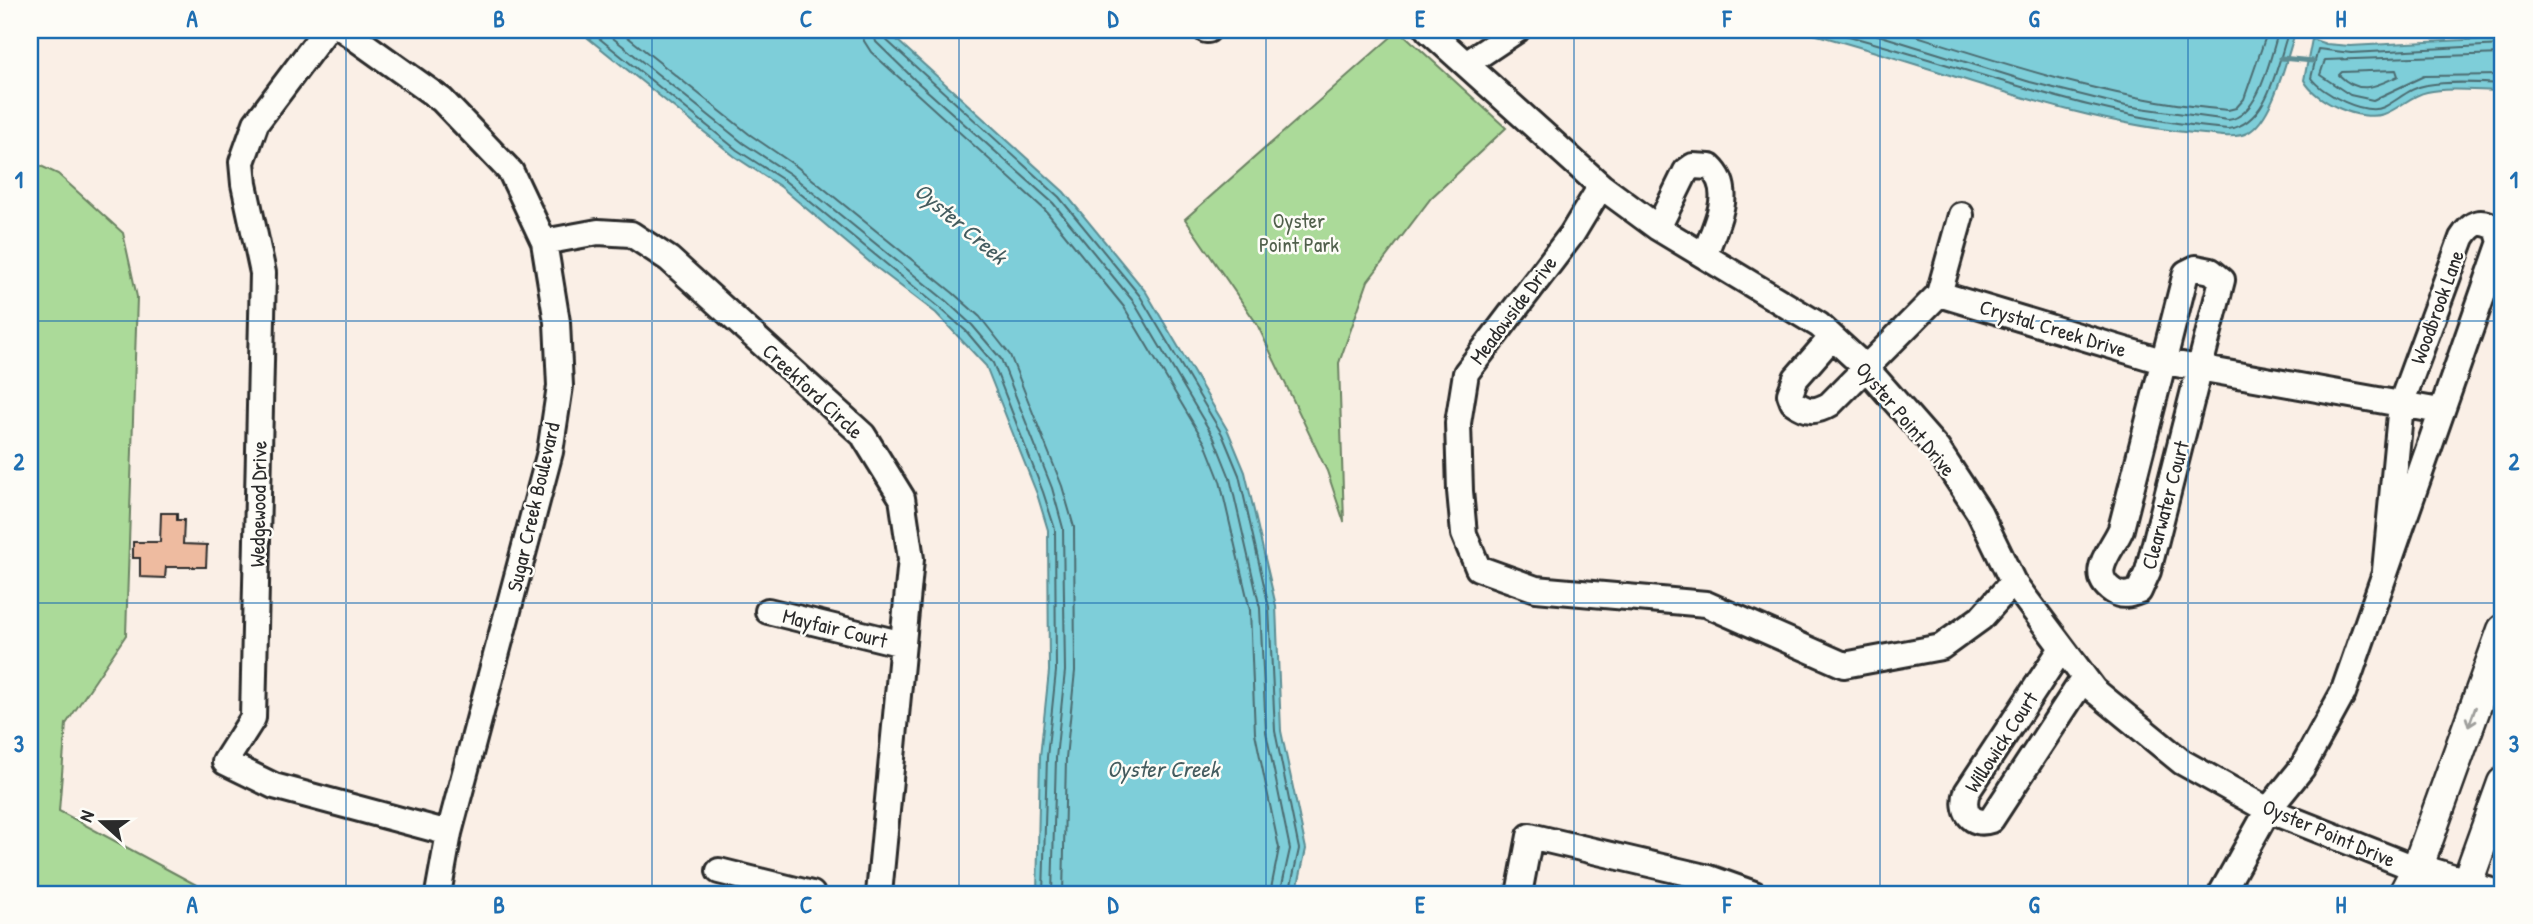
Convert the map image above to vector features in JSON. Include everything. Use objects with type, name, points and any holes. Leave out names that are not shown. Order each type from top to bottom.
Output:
[{"type":"main road","points":[[2503,630],[2411,882],[2465,889],[2503,783]]},
{"type":"street","name":"Wedgewood Drive","points":[[326,30],[256,122],[242,162],[244,184],[263,273],[253,718],[225,762],[274,786],[449,834]]},
{"type":"street","name":"Sugar Creek Boulevard","points":[[344,30],[442,100],[511,172],[544,242],[557,321],[560,386],[550,452],[449,834],[438,894]]},
{"type":"street","name":"Oyster Point Drive","points":[[1427,30],[1601,186],[1658,228],[1819,325],[1866,368],[1938,450],[1979,512],[2013,582],[2094,690],[2182,762],[2268,810],[2411,882]]},
{"type":"street","points":[[1466,64],[1517,30]]},
{"type":"street","points":[[1658,228],[1686,171],[1693,166],[1710,167],[1722,180],[1724,195],[1705,254]]},
{"type":"street","name":"Meadowside Drive","points":[[1601,186],[1572,234],[1466,373],[1458,424],[1464,534],[1478,568],[1536,589],[1706,604],[1844,665],[1941,647],[1981,618],[2013,582]]},
{"type":"street","points":[[1832,337],[1796,378],[1790,394],[1793,402],[1804,410],[1819,411],[1830,404],[1939,294],[1961,215]]},
{"type":"street","name":"Woodbrook Lane","points":[[2221,894],[2268,810],[2302,768],[2343,693],[2501,242],[2497,228],[2482,221],[2474,223],[2462,238],[2401,404],[2385,571]]},
{"type":"street","name":"Creekford Circle","points":[[544,242],[598,232],[631,234],[669,259],[863,435],[902,498],[911,559],[879,894]]},
{"type":"street","name":"Clearwater Court","points":[[2196,268],[2211,271],[2222,280],[2201,370],[2148,571],[2138,591],[2127,595],[2116,593],[2105,585],[2100,576],[2101,564],[2119,535],[2186,273],[2196,268]]},
{"type":"street","name":"Crystal Creek Drive","points":[[1939,294],[2165,362],[2440,411]]},
{"type":"street","points":[[2130,500],[2165,510]]},
{"type":"street","name":"Mayfair Court","points":[[768,611],[903,644]]},
{"type":"street","name":"Willowick Court","points":[[2062,648],[1967,792],[1964,809],[1969,817],[1984,822],[1991,820],[2084,678]]},
{"type":"street","points":[[1519,894],[1530,836],[1709,878],[1754,894]]},
{"type":"street","points":[[719,871],[812,894]]},
{"type":"street","points":[[2465,889],[2502,894]]},
{"type":"green space","name":"Oyster Point Park","points":[[1399,30],[1506,128],[1431,198],[1368,281],[1339,363],[1344,522],[1327,471],[1257,324],[1185,219]]},
{"type":"green space","points":[[30,161],[58,174],[123,233],[137,297],[126,635],[66,724],[59,811],[213,894],[30,894]]},
{"type":"water","name":"Oyster Creek","points":[[578,30],[886,30],[1064,192],[1146,292],[1228,431],[1245,472],[1276,606],[1281,731],[1306,849],[1296,894],[1037,894],[1040,757],[1049,671],[1048,530],[1037,494],[986,366],[936,313],[873,265],[781,187],[734,156]]},
{"type":"water","points":[[1798,30],[2296,30],[2278,87],[2264,116],[2247,133],[2232,136],[2152,128],[2101,118],[2000,91]]},
{"type":"water","points":[[2503,38],[2503,91],[2455,89],[2427,92],[2384,114],[2374,116],[2351,113],[2328,103],[2304,80],[2312,39],[2326,44],[2350,46]]},
{"type":"building","points":[[161,513],[177,513],[177,520],[184,520],[183,544],[207,545],[206,567],[166,567],[165,578],[140,577],[140,558],[133,558],[133,542],[160,542]]},
{"type":"waterway","name":"Oyster Creek","points":[[2281,58],[2313,61]]}]
